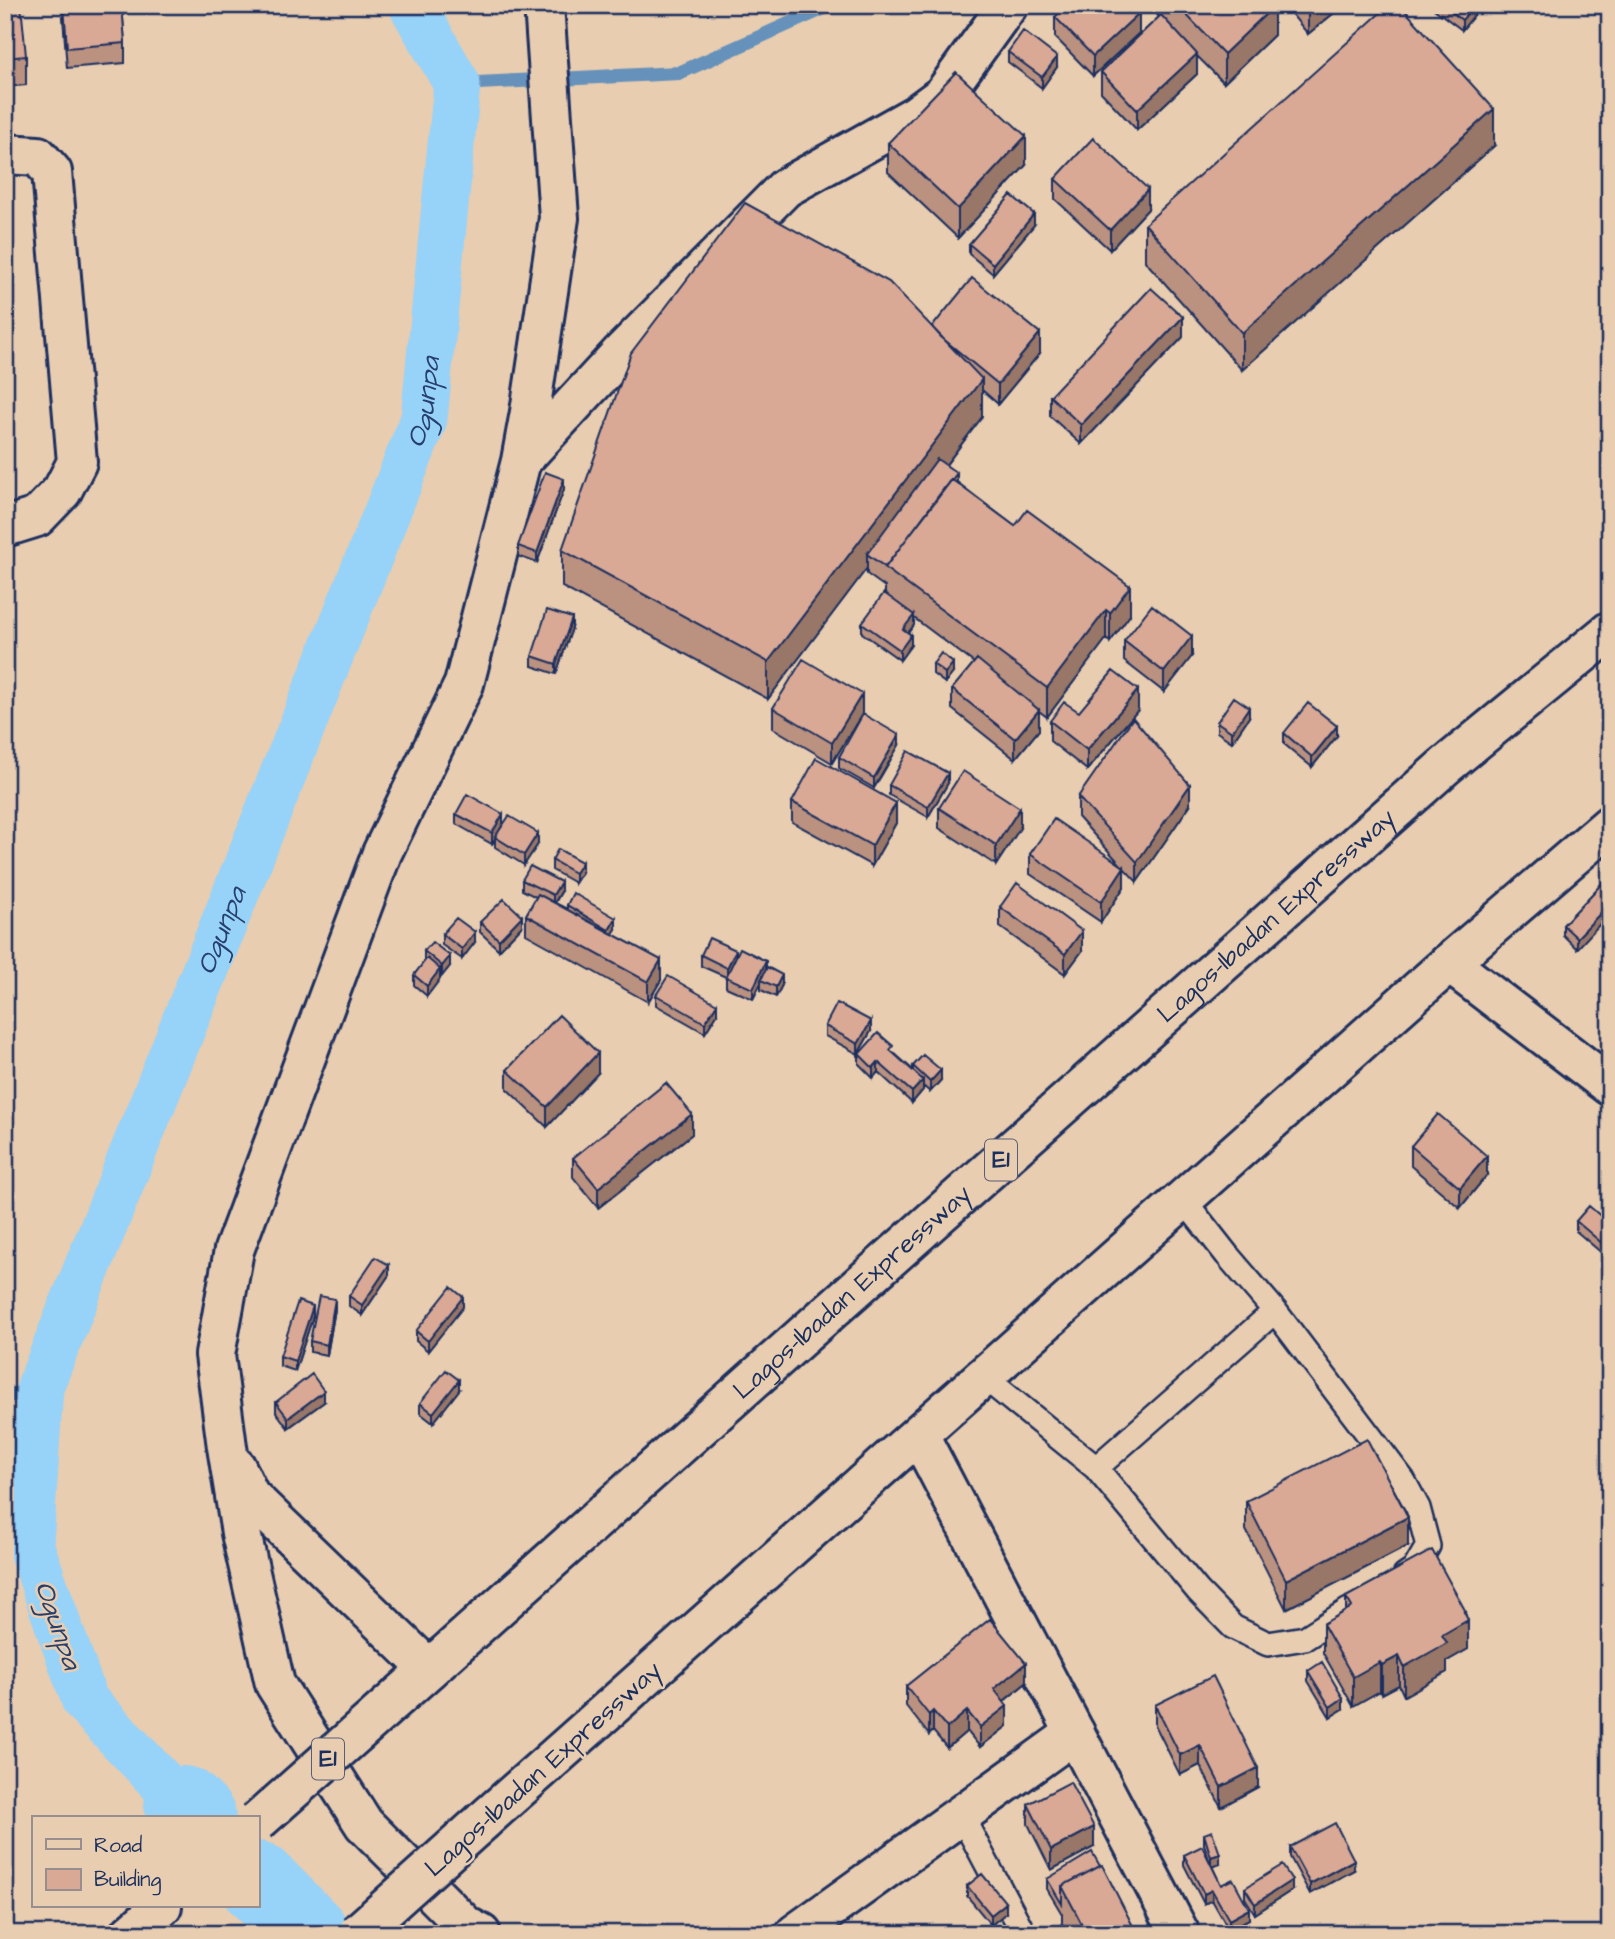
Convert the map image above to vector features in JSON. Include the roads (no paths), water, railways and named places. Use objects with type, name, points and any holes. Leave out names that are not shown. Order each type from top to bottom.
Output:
[{"type":"main road","points":[[481,1934],[466,1926],[364,1824],[275,1684],[241,1533],[215,1355],[234,1250],[382,853],[464,684],[521,461],[559,218],[544,5]]},
{"type":"main road","points":[[521,461],[621,352],[785,188],[916,115],[943,95],[1008,5]]},
{"type":"main road","points":[[5,154],[38,156],[52,172],[78,462],[62,491],[37,517],[5,527]]},
{"type":"main road","name":"Lagos-Ibadan Expressway","points":[[259,1820],[1446,766],[1610,631]]},
{"type":"main road","name":"Lagos-Ibadan Expressway","points":[[357,1934],[1449,963],[1610,825]]},
{"type":"main road","points":[[1449,963],[1610,1086]]},
{"type":"main road","points":[[919,1435],[1180,1934]]},
{"type":"main road","points":[[227,1447],[250,1496],[429,1669]]},
{"type":"main road","points":[[795,1934],[1075,1733]]},
{"type":"main road","points":[[130,1934],[160,1908]]},
{"type":"lane","points":[[1183,1199],[1275,1311],[1402,1480],[1418,1508],[1428,1546],[1414,1570],[1392,1584]]},
{"type":"lane","points":[[1097,1468],[1275,1311]]},
{"type":"lane","points":[[985,1377],[1097,1468],[1198,1591],[1233,1627],[1268,1644],[1305,1638],[1370,1597]]},
{"type":"lane","points":[[961,1815],[1024,1934]]},
{"type":"waterway","name":"Ogunpa","points":[[184,1806],[85,1701],[30,1544],[40,1387],[424,419],[457,84],[412,5]]},
{"type":"waterway","points":[[457,84],[679,73],[831,5]]},
{"type":"waterway","points":[[5,1397],[40,1387]]},
{"type":"waterway","name":"Ogunpa","points":[[184,1806],[194,1816]]},
{"type":"waterway","name":"Ogunpa","points":[[259,1883],[309,1934]]}]
